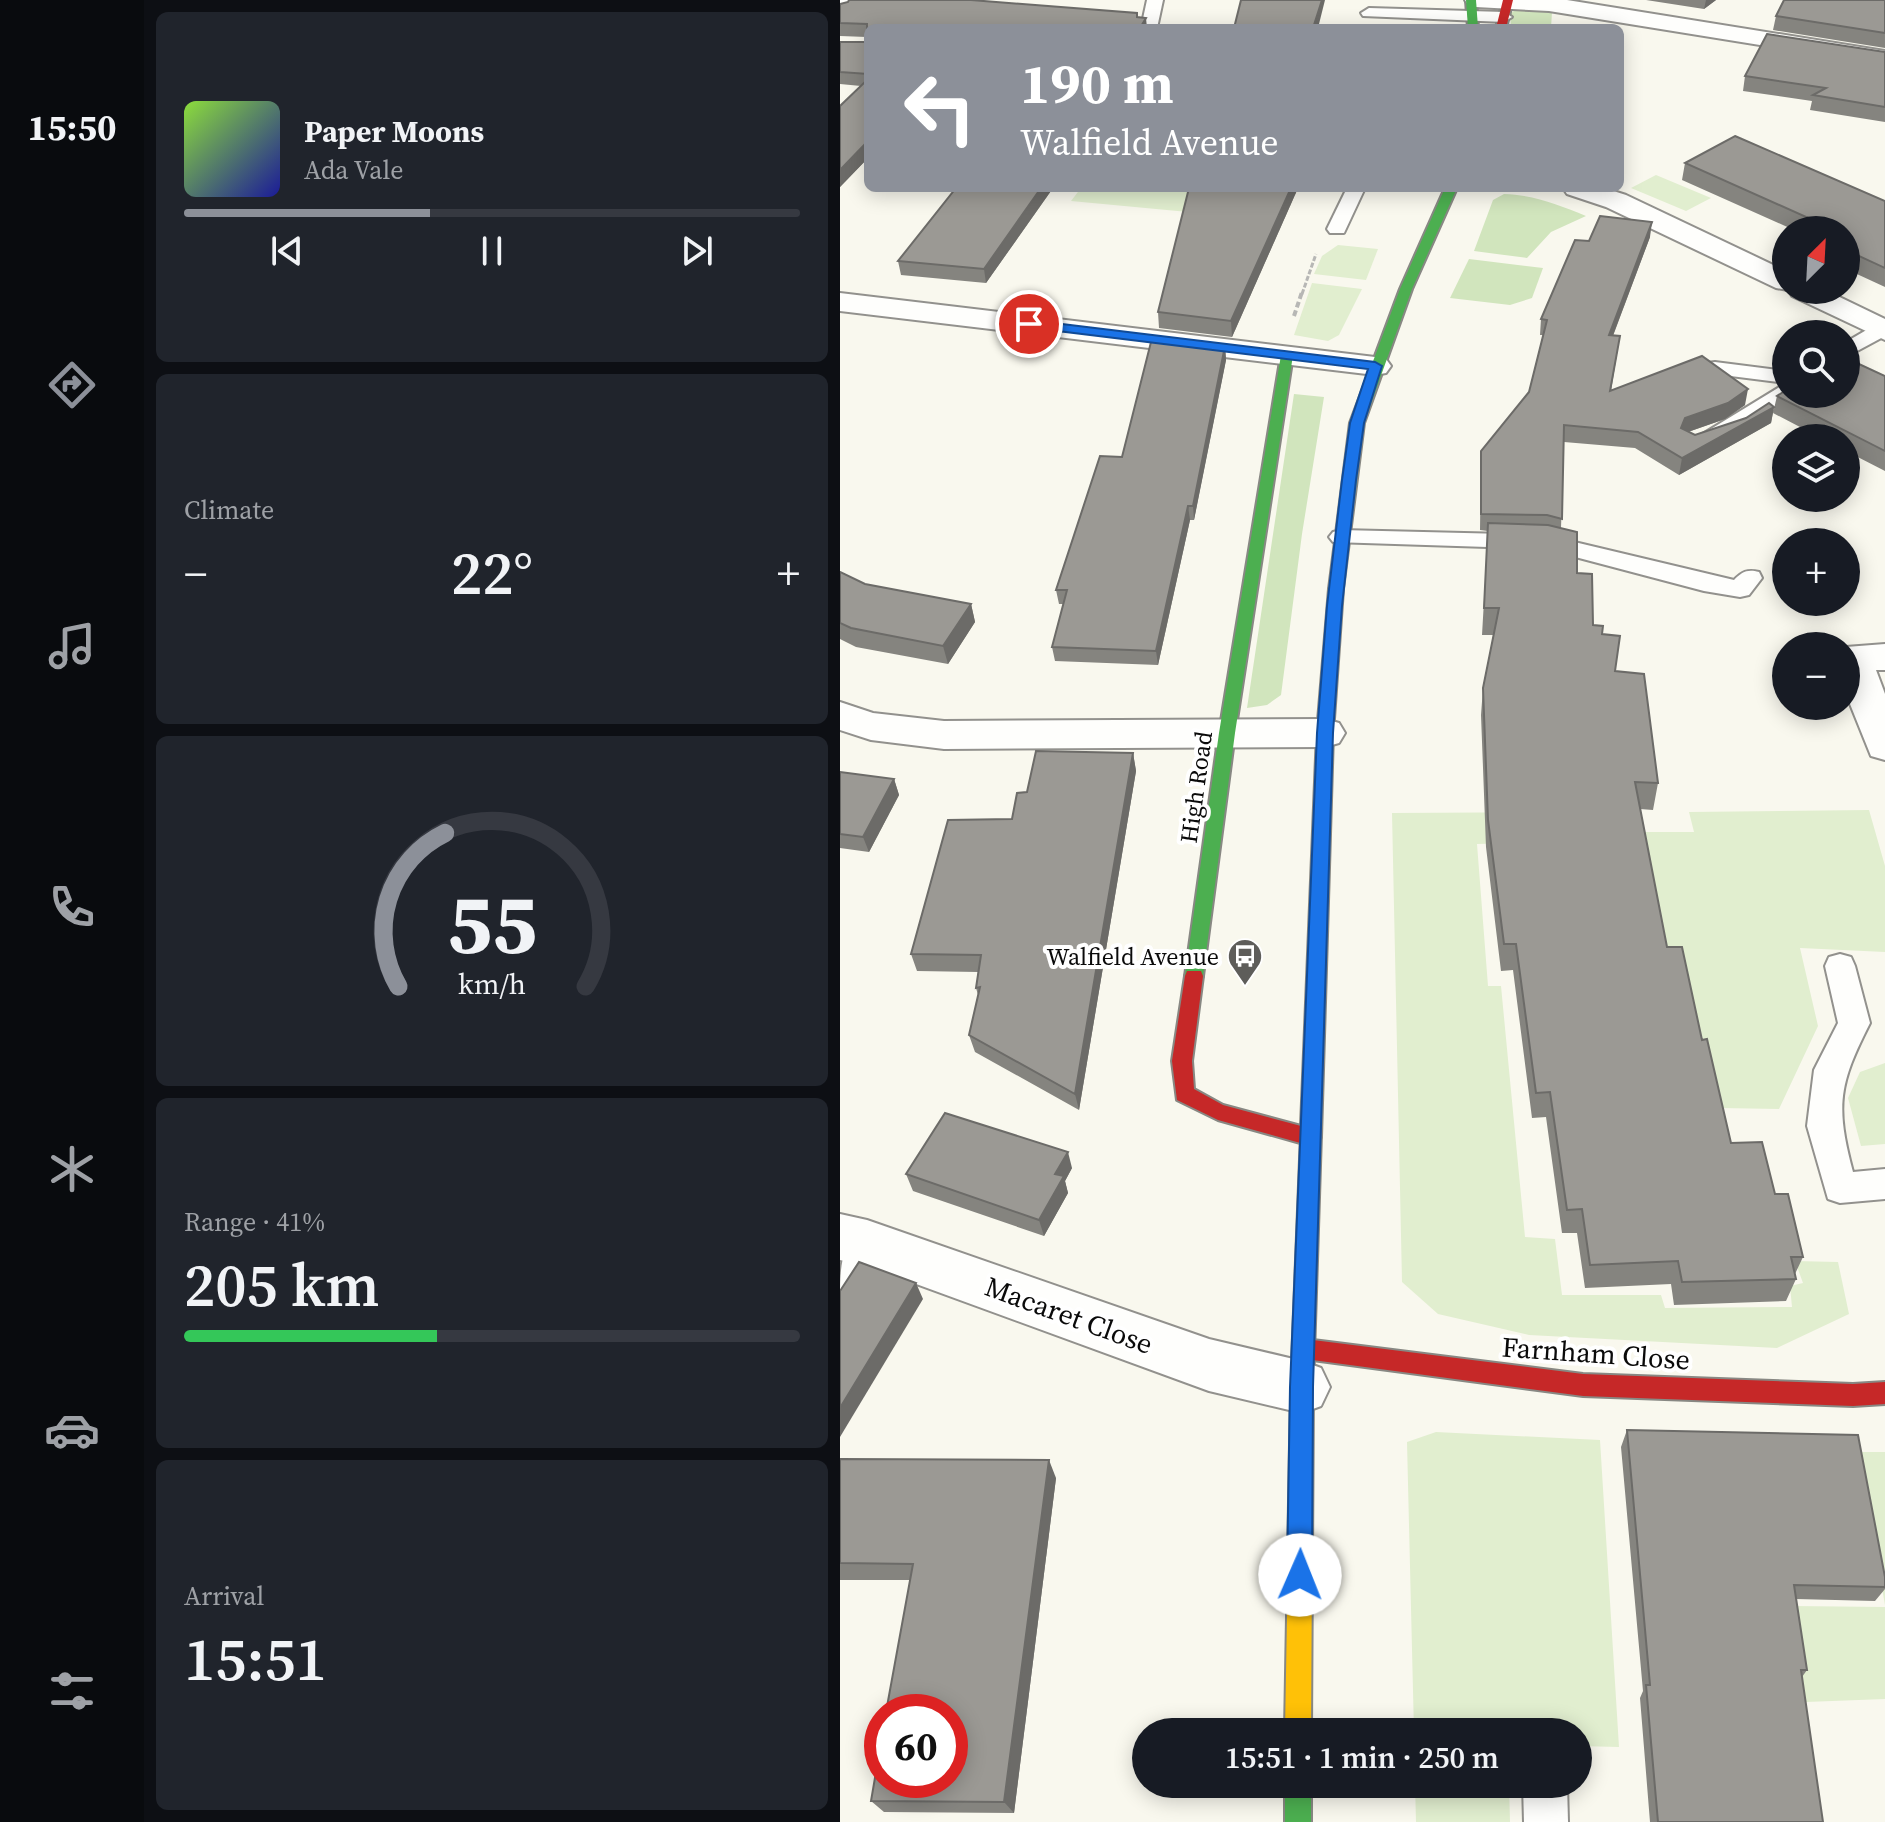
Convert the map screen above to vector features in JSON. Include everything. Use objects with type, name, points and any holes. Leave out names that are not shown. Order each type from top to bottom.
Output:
[{"type":"main road","points":[[1298,1718],[1303,1368],[1325,733],[1341,537],[1357,423],[1375,366],[1448,192]]},
{"type":"main road","name":"High Road","points":[[1284,355],[1182,1061],[1184,1094],[1218,1112],[1311,1137]]},
{"type":"main road","name":"Farnham Close","points":[[1303,1368],[1583,1385],[1853,1395],[1885,1393]]},
{"type":"main road","points":[[1298,1798],[1298,1822]]},
{"type":"street","points":[[840,8],[847,0]]},
{"type":"street","points":[[1473,11],[1505,12],[1549,4],[1885,58]]},
{"type":"street","points":[[1589,192],[1616,201],[1772,275]]},
{"type":"street","points":[[840,302],[1375,366]]},
{"type":"street","points":[[1830,304],[1883,330]]},
{"type":"street","points":[[1885,657],[1852,658],[1885,746]]},
{"type":"street","points":[[840,716],[871,726],[944,735],[1325,733]]},
{"type":"street","name":"Macaret Close","points":[[849,1254],[1209,1365],[1303,1368]]},
{"type":"lane","points":[[1150,24],[1155,0]]},
{"type":"lane","points":[[1369,13],[1473,11]]},
{"type":"lane","points":[[1337,229],[1354,192]]},
{"type":"lane","points":[[1860,343],[1883,330]]},
{"type":"lane","points":[[1715,368],[1772,375]]},
{"type":"lane","points":[[1691,442],[1734,427],[1772,400]]},
{"type":"lane","points":[[1341,537],[1545,542],[1704,583],[1740,589],[1750,578]]},
{"type":"lane","points":[[1840,966],[1854,1023],[1830,1070],[1824,1126],[1840,1188],[1885,1184]]},
{"type":"lane","points":[[1545,1798],[1546,1822]]},
{"type":"path","points":[[1284,355],[1316,251]]},
{"type":"green space","points":[[1519,7],[1538,7],[1552,12],[1551,24],[1511,24],[1510,14]]},
{"type":"green space","points":[[1656,175],[1711,198],[1686,211],[1631,188]]},
{"type":"green space","points":[[1078,192],[1198,192],[1188,212],[1071,201]]},
{"type":"green space","points":[[1504,194],[1536,198],[1586,216],[1551,232],[1527,258],[1474,251],[1493,200]]},
{"type":"green space","points":[[1338,245],[1378,249],[1366,280],[1314,274],[1322,256]]},
{"type":"green space","points":[[1469,259],[1543,268],[1532,298],[1510,305],[1450,298]]},
{"type":"green space","points":[[1312,283],[1362,289],[1339,335],[1328,341],[1294,335]]},
{"type":"green space","points":[[1294,394],[1324,397],[1281,695],[1267,705],[1247,708]]},
{"type":"green space","points":[[1869,810],[1885,866],[1885,952],[1800,948],[1818,1026],[1779,1109],[1720,1108],[1660,967],[1632,832],[1694,832],[1689,812]]},
{"type":"green space","points":[[1556,812],[1561,842],[1477,844],[1488,986],[1501,986],[1525,1237],[1555,1239],[1562,1295],[1661,1295],[1665,1308],[1792,1307],[1790,1286],[1803,1283],[1795,1261],[1838,1262],[1849,1314],[1777,1348],[1529,1335],[1438,1314],[1402,1282],[1392,813]]},
{"type":"green space","points":[[1885,1063],[1885,1144],[1861,1146],[1848,1098],[1860,1072]]},
{"type":"green space","points":[[1436,1432],[1600,1440],[1619,1747],[1592,1746],[1592,1718],[1414,1718],[1407,1442]]},
{"type":"green space","points":[[1858,1452],[1885,1452],[1885,1605]]},
{"type":"green space","points":[[1793,1606],[1885,1607],[1885,1699],[1806,1702]]},
{"type":"green space","points":[[1415,1798],[1509,1798],[1510,1822],[1416,1822]]},
{"type":"building","points":[[971,0],[1137,13],[1137,17],[1146,18],[1142,24],[840,23],[840,4]]},
{"type":"building","points":[[1241,0],[1322,0],[1314,24],[1235,24]]},
{"type":"building","points":[[1784,0],[1885,0],[1885,33],[1776,16]]},
{"type":"building","points":[[1767,34],[1885,52],[1885,107],[1813,95],[1826,88],[1745,76]]},
{"type":"building","points":[[840,42],[864,42],[864,74],[840,72]]},
{"type":"building","points":[[864,83],[864,145],[840,170],[840,106]]},
{"type":"building","points":[[1735,136],[1885,201],[1885,268],[1860,256],[1860,216],[1804,216],[1685,163]]},
{"type":"building","points":[[953,192],[1038,192],[984,269],[898,261]]},
{"type":"building","points":[[1188,192],[1289,192],[1231,321],[1158,312]]},
{"type":"building","points":[[1600,216],[1652,222],[1609,335],[1620,336],[1610,391],[1702,356],[1748,389],[1728,403],[1685,418],[1681,428],[1695,435],[1746,418],[1769,403],[1772,408],[1682,458],[1638,432],[1564,425],[1562,519],[1547,515],[1481,514],[1481,451],[1529,392],[1547,320],[1541,319],[1575,240],[1589,241]]},
{"type":"building","points":[[1152,338],[1225,346],[1193,506],[1188,506],[1156,651],[1052,647],[1067,590],[1056,590],[1100,456],[1122,457]]},
{"type":"building","points":[[1860,364],[1885,376],[1885,451],[1860,438],[1860,424],[1832,424],[1801,408],[1860,408]]},
{"type":"building","points":[[1488,523],[1548,525],[1577,532],[1577,573],[1592,574],[1593,625],[1603,626],[1602,634],[1620,636],[1615,671],[1644,674],[1658,783],[1635,782],[1667,947],[1682,947],[1702,1040],[1707,1039],[1731,1143],[1762,1142],[1775,1194],[1788,1194],[1803,1257],[1791,1257],[1796,1279],[1682,1282],[1678,1261],[1590,1265],[1582,1209],[1567,1210],[1550,1092],[1536,1093],[1516,944],[1504,944],[1488,820],[1483,688],[1499,608],[1484,608]]},
{"type":"building","points":[[840,572],[865,584],[971,604],[943,646],[851,628],[840,623]]},
{"type":"building","points":[[1036,751],[1133,753],[1075,1094],[969,1035],[980,987],[976,988],[981,955],[911,954],[948,820],[1012,819],[1017,793],[1027,792]]},
{"type":"building","points":[[840,772],[894,779],[863,837],[840,834]]},
{"type":"building","points":[[945,1113],[1068,1152],[1055,1174],[1064,1176],[1039,1220],[906,1174]]},
{"type":"building","points":[[859,1262],[916,1283],[840,1408],[840,1291]]},
{"type":"building","points":[[1627,1430],[1858,1435],[1885,1587],[1794,1585],[1807,1670],[1801,1670],[1823,1822],[1658,1822],[1646,1685],[1650,1685]]},
{"type":"building","points":[[840,1459],[1049,1460],[1004,1802],[871,1801],[872,1798],[968,1798],[968,1694],[889,1694],[913,1564],[840,1563]]},
{"type":"traffic: fast","points":[[1471,0],[1473,24]]},
{"type":"traffic: fast","points":[[1336,589],[1357,423],[1406,289],[1449,192]]},
{"type":"traffic: fast","points":[[1194,976],[1227,733],[1287,355]]},
{"type":"traffic: fast","points":[[1298,1798],[1298,1822]]},
{"type":"traffic: slow","points":[[1298,1718],[1302,1387],[1311,1134]]},
{"type":"traffic: jam","points":[[1502,24],[1508,0]]},
{"type":"traffic: jam","points":[[1311,1134],[1325,733],[1336,589]]},
{"type":"traffic: jam","points":[[1194,976],[1182,1061],[1184,1094],[1218,1112],[1311,1137]]},
{"type":"traffic: jam","points":[[1305,1349],[1583,1385],[1853,1395],[1885,1393]]},
{"type":"place","name":"Walfield Avenue","points":[[1245,987]]},
{"type":"route","points":[[1029,324],[1375,366],[1357,423],[1341,537],[1325,733],[1302,1387],[1300,1575]]}]
